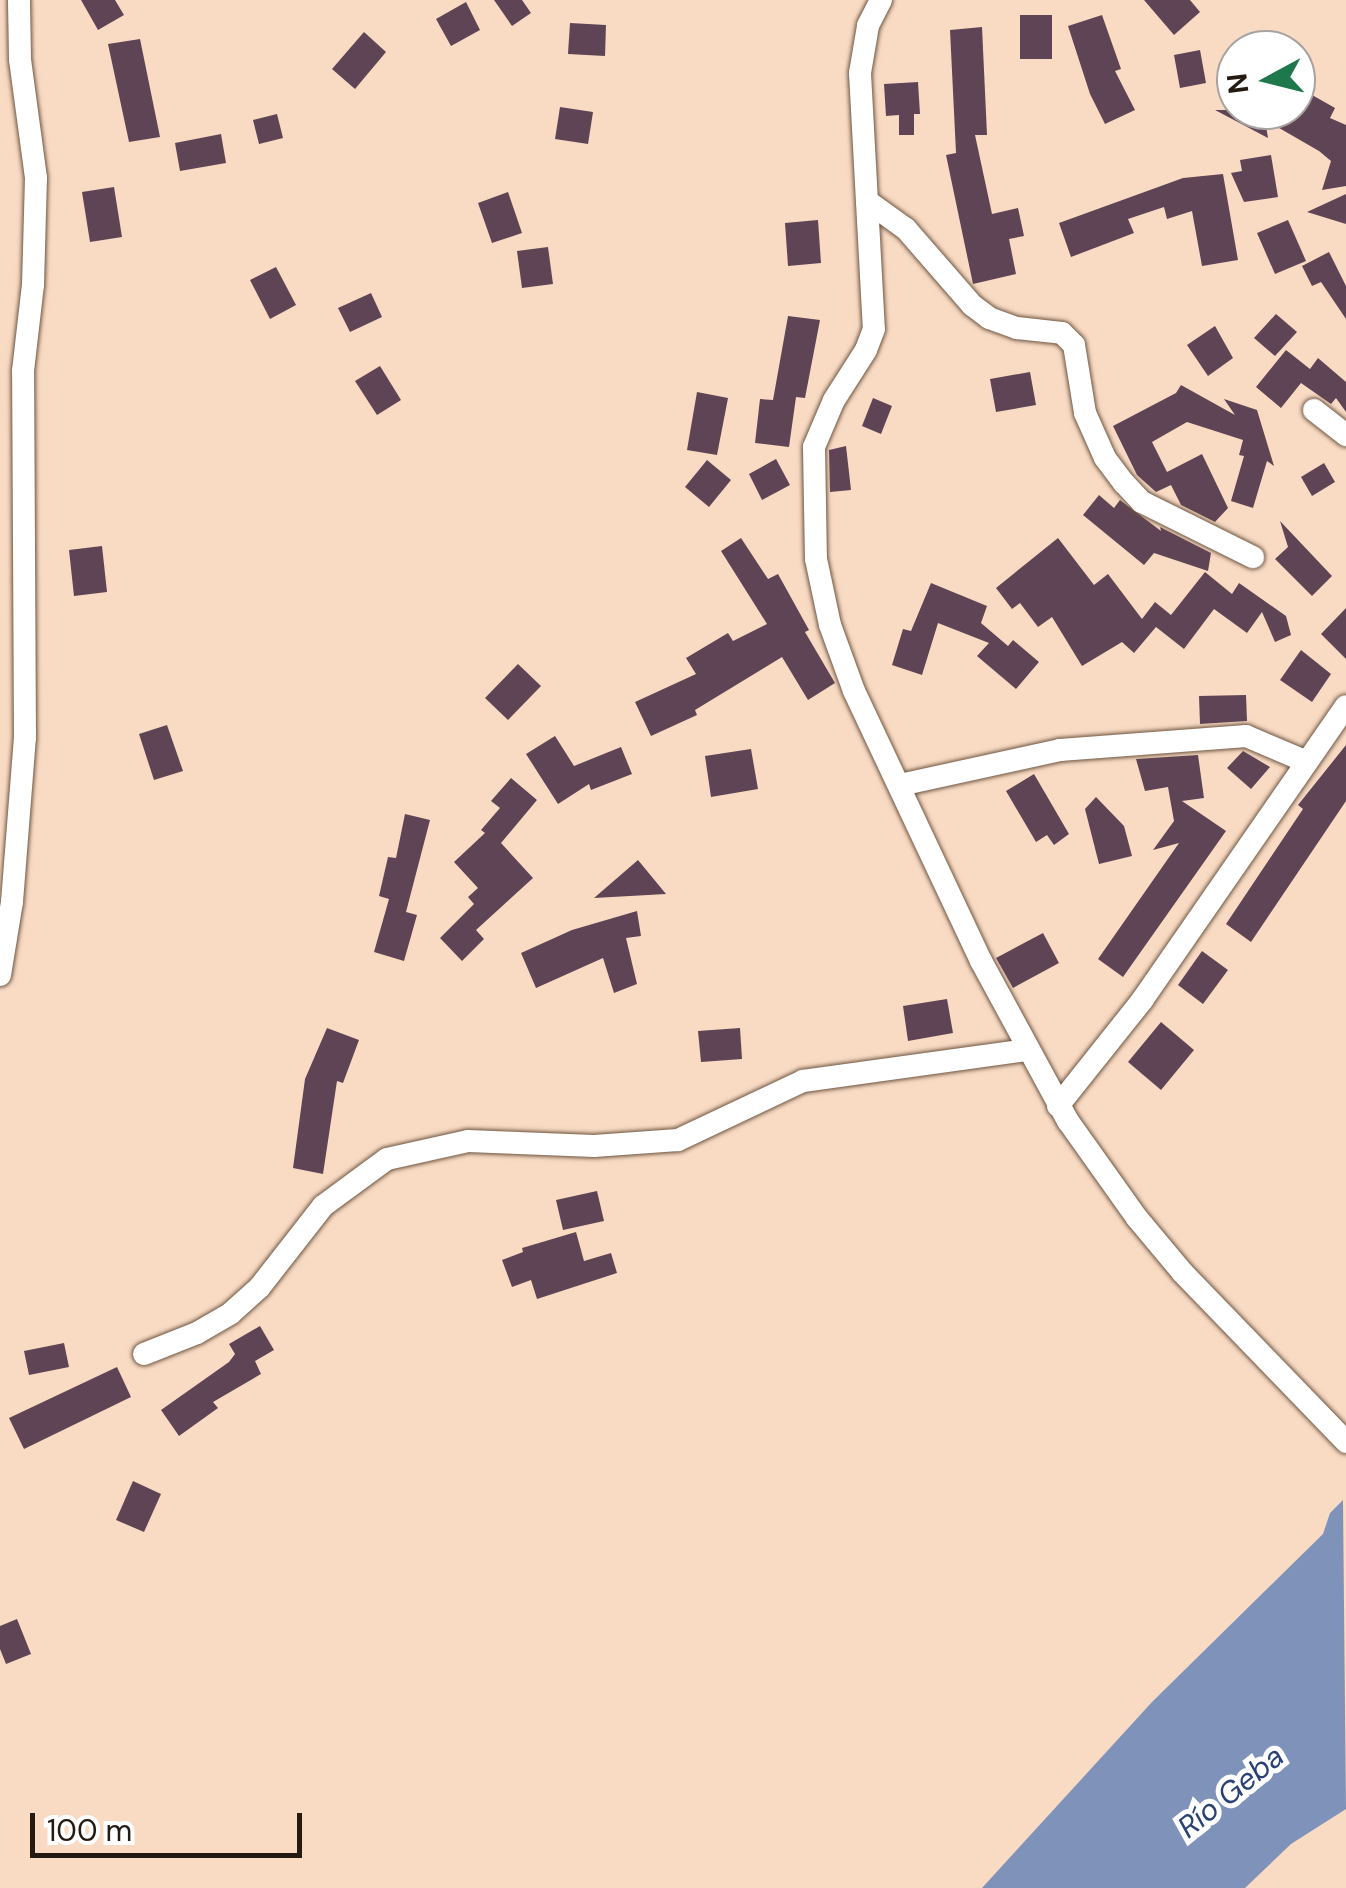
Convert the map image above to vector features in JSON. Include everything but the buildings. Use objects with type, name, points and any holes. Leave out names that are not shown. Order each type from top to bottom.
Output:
[{"type":"street","points":[[0,975],[12,902],[24,738],[23,371],[33,285],[36,178],[20,59],[19,0]]},
{"type":"street","points":[[881,0],[868,26],[860,74],[874,329],[866,350],[834,400],[814,447],[816,559],[842,660],[1026,1050],[1058,1106],[1136,1218],[1171,1259],[1346,1442]]},
{"type":"street","points":[[867,201],[906,229],[972,305],[989,318],[1017,328],[1062,333],[1074,344],[1085,413],[1105,458],[1124,483],[1142,502],[1253,557]]},
{"type":"street","points":[[1314,410],[1346,435]]},
{"type":"street","points":[[1058,1106],[1143,999],[1346,706]]},
{"type":"street","points":[[900,784],[1060,750],[1246,736],[1307,762]]},
{"type":"street","points":[[144,1354],[198,1333],[231,1313],[259,1288],[323,1206],[387,1160],[468,1141],[594,1146],[678,1140],[802,1081],[1026,1050]]},
{"type":"water","name":"Río Geba","points":[[1343,1500],[1346,1809],[1291,1844],[1245,1888],[982,1888],[1152,1702],[1323,1534],[1330,1513]]}]
